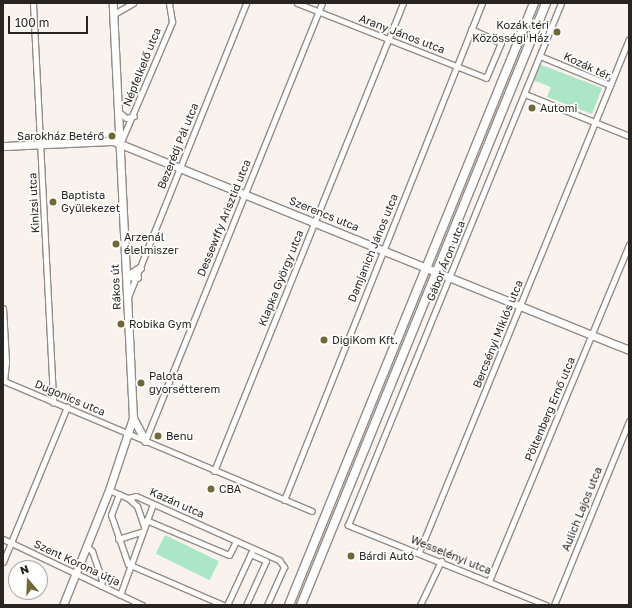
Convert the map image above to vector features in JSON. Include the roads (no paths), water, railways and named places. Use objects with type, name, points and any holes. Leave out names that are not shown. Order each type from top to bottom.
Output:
[{"type":"main road","points":[[288,605],[534,3]]},
{"type":"main road","points":[[301,605],[546,3]]},
{"type":"street","name":"Kinizsi utca","points":[[33,3],[53,402]]},
{"type":"street","name":"Rákos út","points":[[63,605],[109,490],[129,434],[133,418],[113,3]]},
{"type":"street","points":[[114,14],[133,3]]},
{"type":"street","name":"Népfelkelő utca","points":[[120,144],[134,116],[172,22],[169,3]]},
{"type":"street","name":"Bezerédj Pál utca","points":[[128,297],[246,3]]},
{"type":"street","name":"Arany János utca","points":[[297,3],[456,66]]},
{"type":"street","name":"Dessewffy Arisztid utca","points":[[145,441],[322,3]]},
{"type":"street","name":"Klapka György utca","points":[[214,471],[403,3]]},
{"type":"street","name":"Damjanich János utca","points":[[284,500],[482,3]]},
{"type":"street","name":"Gábor Áron utca","points":[[348,526],[561,3]]},
{"type":"street","points":[[456,66],[486,78],[501,43],[472,29]]},
{"type":"street","points":[[610,86],[629,39]]},
{"type":"street","name":"Kozák tér","points":[[540,56],[610,86],[595,123]]},
{"type":"street","points":[[525,94],[629,136]]},
{"type":"street","name":"Népfelkelő utca","points":[[119,112],[126,118],[134,116]]},
{"type":"street","name":"Bercsényi Miklós utca","points":[[419,552],[595,123]]},
{"type":"street","name":"Szerencs utca","points":[[3,146],[113,141],[451,276],[520,306],[629,350]]},
{"type":"street","name":"Pöltenberg Ernő utca","points":[[489,581],[629,244]]},
{"type":"street","points":[[126,264],[139,269]]},
{"type":"street","points":[[127,276],[139,269]]},
{"type":"street","points":[[127,276],[137,277]]},
{"type":"street","points":[[3,308],[6,362],[3,381]]},
{"type":"street","name":"Dugonics utca","points":[[3,381],[129,434]]},
{"type":"street","points":[[3,562],[67,407]]},
{"type":"street","points":[[133,418],[145,441]]},
{"type":"street","name":"Aulich Lajos utca","points":[[554,605],[629,421]]},
{"type":"street","points":[[129,434],[312,511]]},
{"type":"street","name":"Kazán utca","points":[[109,490],[128,498],[136,496],[279,560],[284,567],[267,605]]},
{"type":"street","points":[[119,494],[111,515],[118,539],[128,564],[132,566]]},
{"type":"street","points":[[128,498],[137,506],[144,526]]},
{"type":"street","points":[[120,594],[132,566],[141,532],[153,504]]},
{"type":"street","points":[[146,520],[229,555],[236,541]]},
{"type":"street","name":"Wesselényi utca","points":[[348,526],[419,552],[543,604]]},
{"type":"street","points":[[118,539],[141,532]]},
{"type":"street","name":"Szent Korona útja","points":[[3,539],[142,605]]},
{"type":"street","points":[[86,546],[92,551],[102,580],[101,586]]},
{"type":"street","points":[[227,605],[253,548]]},
{"type":"street","points":[[246,605],[266,561],[250,554]]},
{"type":"street","points":[[420,605],[441,561]]},
{"type":"street","name":"Szent Korona útja","points":[[132,566],[223,605]]},
{"type":"place","name":"Kozák téri Közösségi Ház","points":[[557,32]]},
{"type":"place","name":"Automi","points":[[532,108]]},
{"type":"place","name":"Sarokház Betérő","points":[[112,136]]},
{"type":"place","name":"Baptista Gyülekezet","points":[[53,202]]},
{"type":"place","name":"Arzenál élelmiszer","points":[[116,244]]},
{"type":"place","name":"Robika Gym","points":[[121,324]]},
{"type":"place","name":"DigiKom Kft.","points":[[324,340]]},
{"type":"place","name":"Palota gyorsétterem","points":[[141,383]]},
{"type":"place","name":"Benu","points":[[158,436]]},
{"type":"place","name":"CBA","points":[[211,489]]},
{"type":"place","name":"Bárdi Autó","points":[[351,556]]}]
